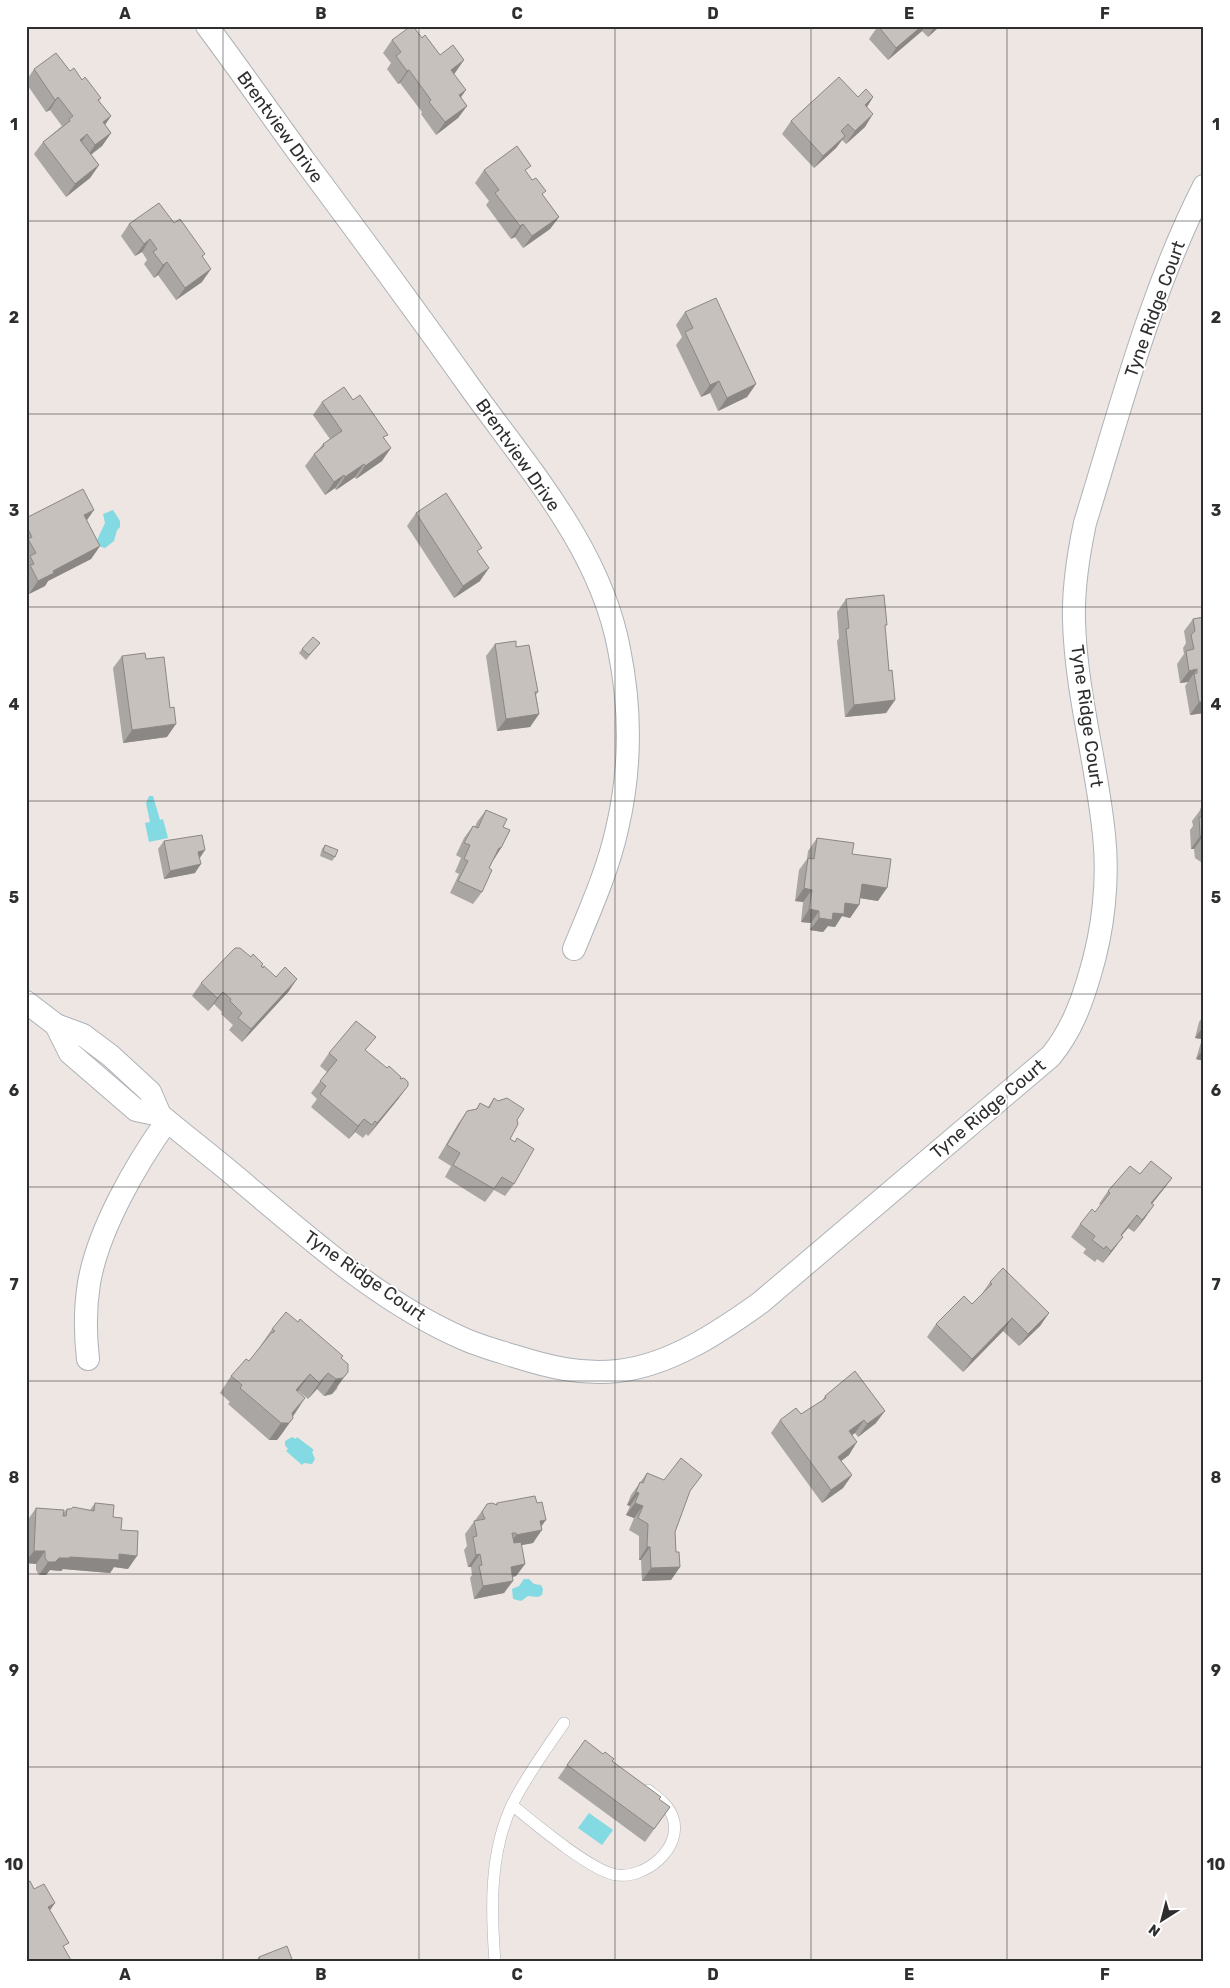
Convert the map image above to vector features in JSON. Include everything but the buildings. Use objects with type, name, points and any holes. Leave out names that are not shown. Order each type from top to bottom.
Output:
[{"type":"street","name":"Brentview Drive","points":[[207,26],[524,461],[567,524],[590,563],[598,581],[620,650],[626,694],[627,755],[617,830],[606,866],[574,949]]},
{"type":"street","name":"Tyne Ridge Court","points":[[163,1118],[316,1244],[392,1299],[428,1322],[465,1340],[526,1360],[566,1371],[594,1373],[620,1371],[655,1363],[732,1323],[760,1303],[1051,1056],[1072,1024],[1081,1003],[1096,955],[1103,910],[1106,866],[1105,836],[1077,654],[1074,622],[1074,587],[1078,554],[1085,523],[1146,324],[1160,286],[1204,186]]},
{"type":"street","points":[[26,1002],[56,1025],[70,1053],[136,1110],[163,1118],[137,1166],[98,1251],[90,1281],[86,1312],[88,1359]]},
{"type":"lane","points":[[495,1962],[494,1873],[500,1844],[512,1805],[540,1757],[564,1722]]},
{"type":"lane","points":[[512,1805],[564,1845],[600,1869],[619,1876],[630,1875],[640,1872],[660,1859],[674,1837],[675,1829],[674,1818],[668,1806],[638,1782]]},
{"type":"water","points":[[113,510],[120,521],[120,527],[117,530],[114,541],[105,548],[101,547],[97,540],[105,523],[103,514]]},
{"type":"water","points":[[149,796],[153,796],[160,820],[163,819],[168,838],[149,842],[145,823],[150,822],[146,803]]},
{"type":"water","points":[[292,1437],[296,1439],[297,1437],[314,1450],[312,1452],[315,1459],[312,1464],[304,1463],[302,1465],[286,1451],[288,1449],[285,1441]]},
{"type":"water","points":[[524,1579],[529,1579],[534,1584],[541,1585],[543,1589],[542,1595],[538,1597],[528,1596],[521,1601],[513,1599],[512,1589],[519,1586]]},
{"type":"water","points":[[589,1813],[613,1830],[602,1845],[578,1828]]}]
